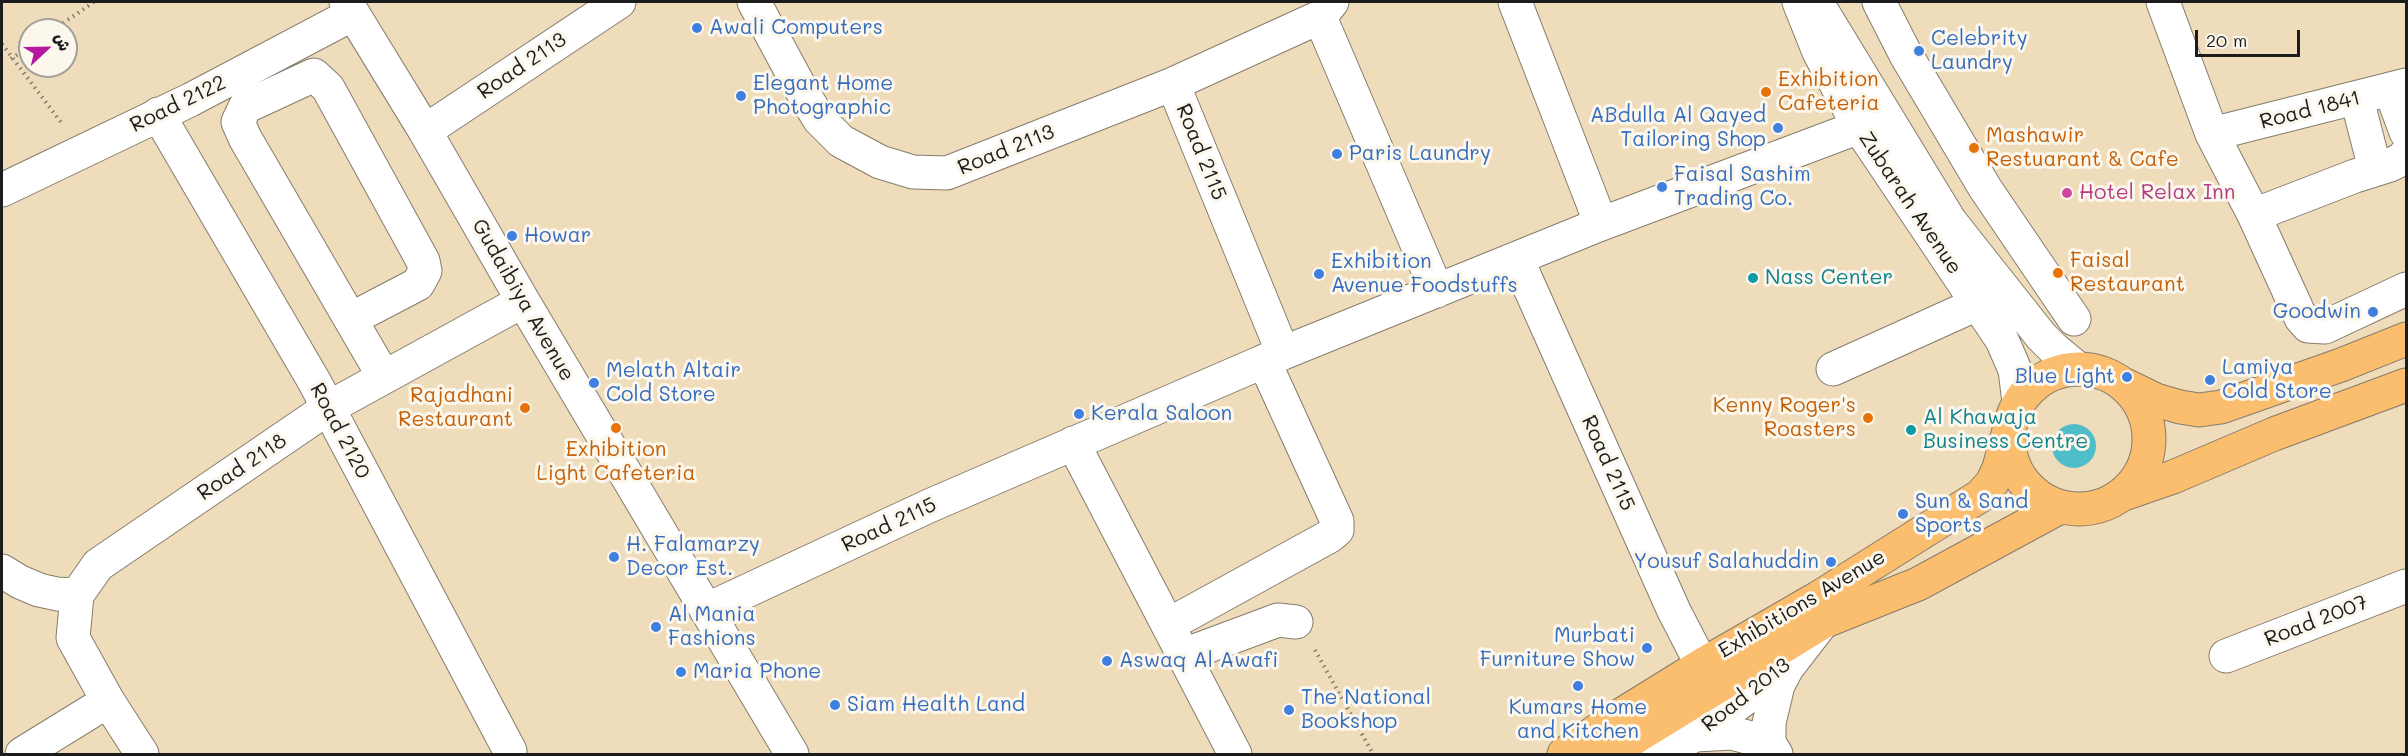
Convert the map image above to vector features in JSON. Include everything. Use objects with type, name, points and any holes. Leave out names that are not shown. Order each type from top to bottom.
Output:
[{"type":"main road","points":[[2406,339],[2222,407],[2199,410],[2156,400],[2101,373],[2078,369],[2052,374],[2039,381],[2014,416],[2009,444],[2017,472],[2036,495],[2060,507],[2086,509],[2098,507],[2121,495],[2192,469],[2274,434],[2406,385]]},
{"type":"main road","points":[[2121,384],[2140,406],[2148,434],[2145,463],[2139,476],[2121,495]]},
{"type":"main road","name":"Exhibitions Avenue","points":[[1564,754],[1605,725],[1702,665],[1818,598],[1980,495],[1992,483],[1999,468],[2014,416]]},
{"type":"main road","name":"Exhibitions Avenue","points":[[1608,754],[1823,622],[1918,584],[2060,507]]},
{"type":"street","name":"Road 2113","points":[[425,131],[619,2]]},
{"type":"street","name":"Road 2113","points":[[754,2],[819,119],[841,141],[880,162],[913,172],[947,173],[1173,84],[1326,9],[1437,291]]},
{"type":"street","points":[[1515,2],[1600,224]]},
{"type":"street","name":"Zubarah Avenue","points":[[1799,2],[1819,52],[1859,127],[2010,356],[2015,370],[2014,416]]},
{"type":"street","name":"Zubarah Avenue","points":[[1816,2],[1950,221],[2041,336],[2078,369]]},
{"type":"street","points":[[1879,2],[1906,55],[1985,188],[2074,319]]},
{"type":"street","points":[[2163,2],[2212,134],[2254,214],[2301,318],[2308,326],[2325,327],[2406,289]]},
{"type":"street","name":"Gudaibiya Avenue","points":[[349,8],[425,131],[523,301],[792,754]]},
{"type":"street","name":"Road 2122","points":[[2,190],[190,100],[349,8]]},
{"type":"street","points":[[351,319],[418,284],[425,271],[423,261],[328,88],[314,75],[244,107],[238,122],[245,138],[384,377]]},
{"type":"street","name":"Road 2115","points":[[1173,84],[1274,357]]},
{"type":"street","points":[[2398,87],[2406,132]]},
{"type":"street","name":"Road 1841","points":[[2212,134],[2398,87]]},
{"type":"street","points":[[2357,99],[2375,169]]},
{"type":"street","name":"Road 2120","points":[[158,114],[328,408],[510,751],[509,754]]},
{"type":"street","name":"Road 2115","points":[[706,610],[929,506],[1274,357],[1600,224],[1859,127]]},
{"type":"street","points":[[2254,214],[2397,162],[2406,154]]},
{"type":"street","points":[[1950,221],[1985,188]]},
{"type":"street","name":"Road 2115","points":[[1517,259],[1674,611],[1702,665]]},
{"type":"street","name":"Road 2118","points":[[141,754],[73,638],[77,595],[98,565],[328,408],[523,301]]},
{"type":"street","points":[[1833,369],[1977,304]]},
{"type":"street","points":[[1168,625],[1330,536],[1336,530],[1337,521],[1274,357]]},
{"type":"street","points":[[1073,443],[1235,754]]},
{"type":"street","points":[[2,571],[39,590],[77,595]]},
{"type":"street","name":"Road 2007","points":[[2226,656],[2406,586]]},
{"type":"street","points":[[1184,655],[1278,620],[1296,622]]},
{"type":"street","name":"Road 2013","points":[[1658,754],[1695,735],[1787,668],[1823,622]]},
{"type":"street","points":[[1773,749],[1768,723],[1772,704],[1787,668]]},
{"type":"street","points":[[22,754],[108,701]]},
{"type":"street","points":[[1695,735],[1732,733],[1773,749]]},
{"type":"path","points":[[71,18],[94,2]]},
{"type":"path","points":[[2,44],[83,151]]},
{"type":"path","points":[[11,58],[18,54]]},
{"type":"path","points":[[1296,622],[1308,637],[1373,754]]},
{"type":"water","points":[[2074,424],[2083,425],[2090,430],[2095,437],[2095,455],[2090,462],[2083,467],[2074,468],[2065,467],[2058,462],[2053,455],[2052,446],[2053,437],[2058,430],[2065,425]]},
{"type":"place","name":"Awali Computers","points":[[697,28]]},
{"type":"place","name":"Celebrity Laundry","points":[[1919,51]]},
{"type":"place","name":"Exhibition Cafeteria","points":[[1766,92]]},
{"type":"place","name":"Elegant Home Photographic","points":[[741,96]]},
{"type":"place","name":"ABdulla Al Qayed Tailoring Shop","points":[[1778,128]]},
{"type":"place","name":"Mashawir Restuarant & Cafe","points":[[1974,148]]},
{"type":"place","name":"Paris Laundry","points":[[1337,154]]},
{"type":"place","name":"Faisal Sashim Trading Co.","points":[[1662,187]]},
{"type":"place","name":"Hotel Relax Inn","points":[[2067,193]]},
{"type":"place","name":"Howar","points":[[512,236]]},
{"type":"place","name":"Faisal Restaurant","points":[[2058,273]]},
{"type":"place","name":"Exhibition Avenue Foodstuffs","points":[[1319,274]]},
{"type":"place","name":"Nass Center","points":[[1753,278]]},
{"type":"place","name":"Goodwin","points":[[2373,312]]},
{"type":"place","name":"Blue Light","points":[[2127,377]]},
{"type":"place","name":"Lamiya Cold Store","points":[[2210,380]]},
{"type":"place","name":"Melath Altair Cold Store","points":[[594,383]]},
{"type":"place","name":"Rajadhani Restaurant","points":[[525,408]]},
{"type":"place","name":"Kerala Saloon","points":[[1079,414]]},
{"type":"place","name":"Kenny Roger's Roasters","points":[[1868,418]]},
{"type":"place","name":"Exhibition Light Cafeteria","points":[[616,428]]},
{"type":"place","name":"Al Khawaja Business Centre","points":[[1911,430]]},
{"type":"place","name":"Sun & Sand Sports","points":[[1903,514]]},
{"type":"place","name":"H. Falamarzy Decor Est.","points":[[614,557]]},
{"type":"place","name":"Yousuf Salahuddin","points":[[1831,562]]},
{"type":"place","name":"Al Mania Fashions","points":[[656,627]]},
{"type":"place","name":"Murbati Furniture Show","points":[[1647,648]]},
{"type":"place","name":"Aswaq Al Awafi","points":[[1107,661]]},
{"type":"place","name":"Maria Phone","points":[[681,672]]},
{"type":"place","name":"Kumars Home and Kitchen","points":[[1578,686]]},
{"type":"place","name":"Siam Health Land","points":[[835,705]]},
{"type":"place","name":"The National Bookshop","points":[[1289,710]]}]
